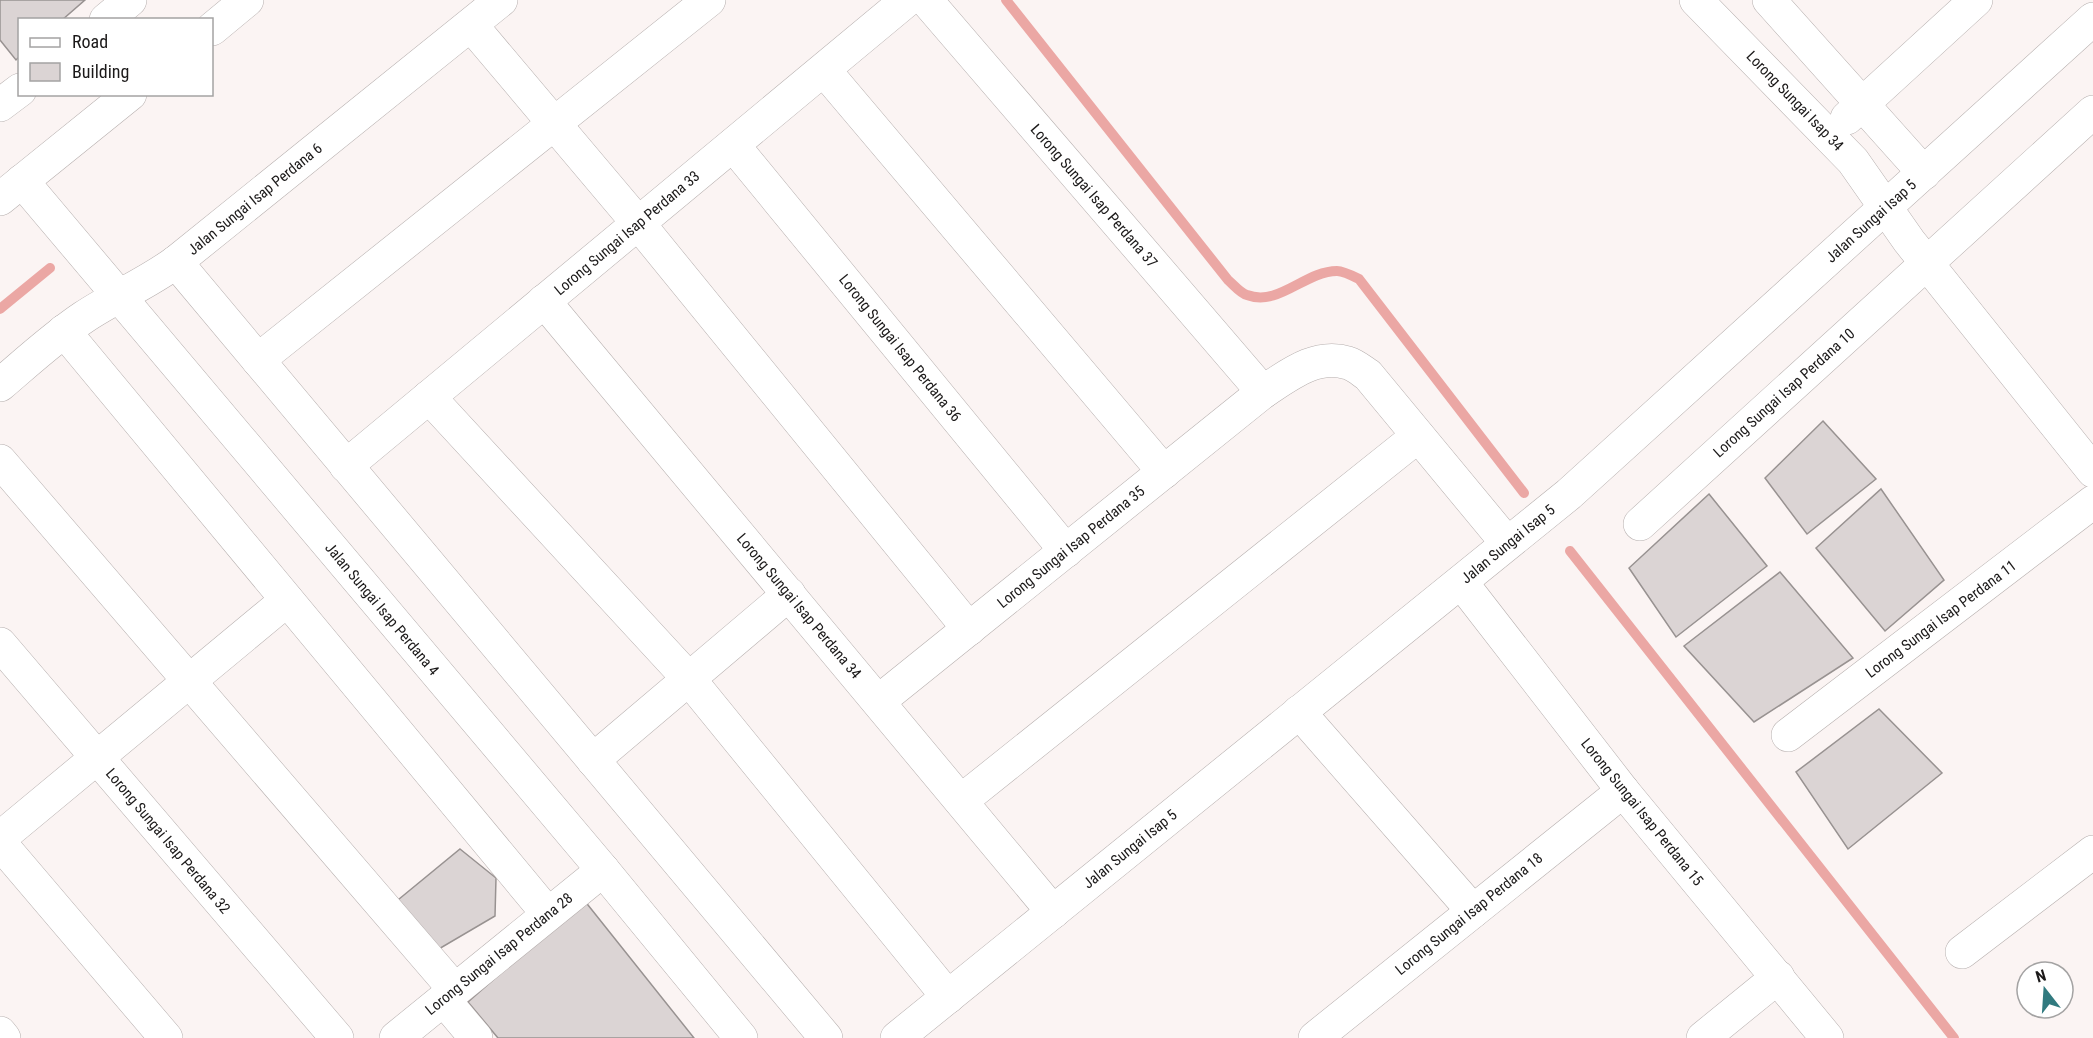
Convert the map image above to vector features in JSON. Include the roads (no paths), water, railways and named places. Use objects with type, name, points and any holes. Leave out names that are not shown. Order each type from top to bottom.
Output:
[{"type":"street","points":[[108,18],[130,0]]},
{"type":"street","points":[[213,28],[248,0]]},
{"type":"street","name":"Jalan Sungai Isap Perdana 6","points":[[0,385],[85,316],[152,280],[176,262],[501,0]]},
{"type":"street","points":[[258,360],[709,0]]},
{"type":"street","name":"Lorong Sungai Isap Perdana 33","points":[[346,466],[907,0]]},
{"type":"street","name":"Lorong Sungai Isap Perdana 37","points":[[926,0],[1263,392]]},
{"type":"street","name":"Lorong Sungai Isap 34","points":[[1696,0],[1853,160],[1886,208]]},
{"type":"street","points":[[1769,0],[1924,173]]},
{"type":"street","points":[[1828,135],[1976,0]]},
{"type":"street","name":"Jalan Sungai Isap 5","points":[[897,1038],[1569,494],[2093,19]]},
{"type":"street","points":[[471,25],[638,223],[969,629]]},
{"type":"street","points":[[824,70],[1164,472]]},
{"type":"street","points":[[0,105],[18,92]]},
{"type":"street","points":[[11,190],[128,96]]},
{"type":"street","name":"Lorong Sungai Isap Perdana 10","points":[[1640,524],[2093,112]]},
{"type":"street","name":"Lorong Sungai Isap Perdana 36","points":[[733,145],[1066,551]]},
{"type":"street","name":"Jalan Sungai Isap Perdana 4","points":[[11,190],[119,298],[603,870],[735,1036]]},
{"type":"street","points":[[1886,208],[1909,241],[2093,471]]},
{"type":"street","points":[[176,262],[826,1038]]},
{"type":"street","name":"Lorong Sungai Isap Perdana 34","points":[[544,301],[1053,912]]},
{"type":"street","points":[[64,331],[548,914]]},
{"type":"street","name":"Lorong Sungai Isap Perdana 35","points":[[879,701],[1263,392],[1310,364],[1332,360],[1350,364],[1368,375],[1507,543]]},
{"type":"street","points":[[429,397],[689,679],[948,997]]},
{"type":"street","points":[[962,801],[1418,436]]},
{"type":"street","points":[[0,461],[189,681],[450,995],[476,1038]]},
{"type":"street","name":"Lorong Sungai Isap Perdana 11","points":[[1788,735],[2093,502]]},
{"type":"street","name":"Lorong Sungai Isap Perdana 15","points":[[1461,582],[1623,791],[1827,1038]]},
{"type":"street","points":[[593,760],[789,594]]},
{"type":"street","points":[[0,837],[287,600]]},
{"type":"street","name":"Lorong Sungai Isap Perdana 32","points":[[0,644],[337,1038]]},
{"type":"street","points":[[1299,712],[1473,911]]},
{"type":"street","name":"Lorong Sungai Isap Perdana 18","points":[[1316,1038],[1623,791]]},
{"type":"street","points":[[0,843],[166,1038]]},
{"type":"street","points":[[1962,952],[2093,852]]},
{"type":"street","name":"Lorong Sungai Isap Perdana 28","points":[[396,1038],[603,870]]},
{"type":"street","points":[[1703,1038],[1778,977]]},
{"type":"street","points":[[0,1033],[4,1038]]},
{"type":"waterway","points":[[1006,0],[1239,291],[1259,297],[1270,296],[1281,293],[1314,276],[1339,271],[1359,279],[1524,493]]},
{"type":"waterway","points":[[0,309],[50,268]]},
{"type":"waterway","points":[[1570,551],[1954,1038]]}]
